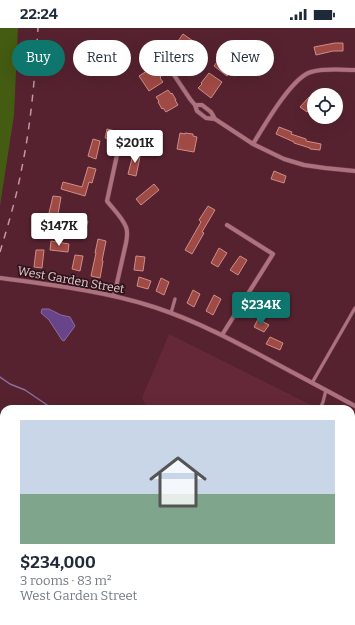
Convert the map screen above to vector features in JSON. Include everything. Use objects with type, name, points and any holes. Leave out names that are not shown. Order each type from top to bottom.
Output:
[{"type":"street","points":[[253,144],[283,97],[297,81],[310,72],[326,70],[355,70]]},
{"type":"street","points":[[175,76],[195,105],[197,111],[206,118],[215,119]]},
{"type":"street","points":[[195,105],[202,105],[211,112],[215,119],[253,144],[284,159],[304,165],[355,171]]},
{"type":"street","points":[[114,296],[127,234],[126,227],[107,201],[117,155]]},
{"type":"street","points":[[222,335],[272,254],[227,225]]},
{"type":"street","name":"West Garden Street","points":[[0,278],[75,288],[114,296],[170,313],[222,335],[353,405]]},
{"type":"lane","points":[[170,313],[175,299]]},
{"type":"lane","points":[[312,383],[355,308]]},
{"type":"lane","points":[[322,405],[326,390]]},
{"type":"shaded area","points":[[42,309],[49,309],[61,315],[70,317],[75,326],[64,341],[49,320],[41,313]]},
{"type":"shaded area","points":[[169,334],[311,405],[145,405],[142,398]]},
{"type":"green space","points":[[0,28],[18,28],[17,40],[12,40],[12,76],[16,76],[14,115],[0,206]]},
{"type":"building","points":[[183,34],[192,40],[179,40]]},
{"type":"building","points":[[343,43],[343,51],[333,51],[316,55],[314,47]]},
{"type":"building","points":[[209,73],[222,82],[211,98],[198,88]]},
{"type":"building","points":[[139,76],[160,76],[163,82],[149,91]]},
{"type":"building","points":[[168,90],[171,94],[172,93],[178,105],[166,112],[163,108],[162,109],[156,97]]},
{"type":"building","points":[[307,99],[307,112],[300,107]]},
{"type":"building","points":[[279,127],[292,132],[291,134],[306,139],[306,141],[321,144],[320,150],[310,149],[276,134]]},
{"type":"building","points":[[107,129],[124,133],[122,141],[105,138]]},
{"type":"building","points":[[180,133],[193,134],[193,136],[197,137],[194,152],[177,149]]},
{"type":"building","points":[[93,139],[100,141],[96,159],[88,156]]},
{"type":"building","points":[[134,151],[141,152],[136,176],[128,174]]},
{"type":"building","points":[[88,167],[96,169],[92,183],[89,182],[85,196],[61,189],[63,182],[82,187]]},
{"type":"building","points":[[274,171],[286,176],[284,183],[271,179]]},
{"type":"building","points":[[154,184],[159,190],[141,205],[136,199]]},
{"type":"building","points":[[53,196],[61,197],[58,214],[49,213]]},
{"type":"building","points":[[208,206],[215,210],[202,232],[204,233],[192,254],[185,250],[201,222],[199,220]]},
{"type":"building","points":[[65,215],[88,221],[86,228],[63,223]]},
{"type":"building","points":[[98,239],[106,241],[100,278],[91,276]]},
{"type":"building","points":[[51,241],[69,244],[68,252],[50,250]]},
{"type":"building","points":[[219,248],[227,253],[218,267],[211,263]]},
{"type":"building","points":[[36,250],[44,250],[42,268],[34,267]]},
{"type":"building","points":[[75,255],[83,256],[80,271],[72,269]]},
{"type":"building","points":[[136,256],[145,257],[143,271],[134,270]]},
{"type":"building","points":[[240,256],[247,260],[238,275],[230,270]]},
{"type":"building","points":[[139,277],[151,281],[148,289],[137,286]]},
{"type":"building","points":[[161,278],[169,282],[164,295],[156,291]]},
{"type":"building","points":[[193,290],[200,294],[194,307],[187,303]]},
{"type":"building","points":[[214,295],[221,299],[213,315],[206,311]]},
{"type":"building","points":[[265,295],[271,299],[263,312],[257,308]]},
{"type":"building","points":[[258,319],[269,325],[264,332],[254,327]]},
{"type":"building","points":[[270,337],[283,343],[280,350],[266,344]]},
{"type":"waterway","points":[[0,377],[10,384],[25,390],[47,405]]},
{"type":"railway","points":[[0,252],[19,182],[24,154],[32,100],[38,28]]}]
